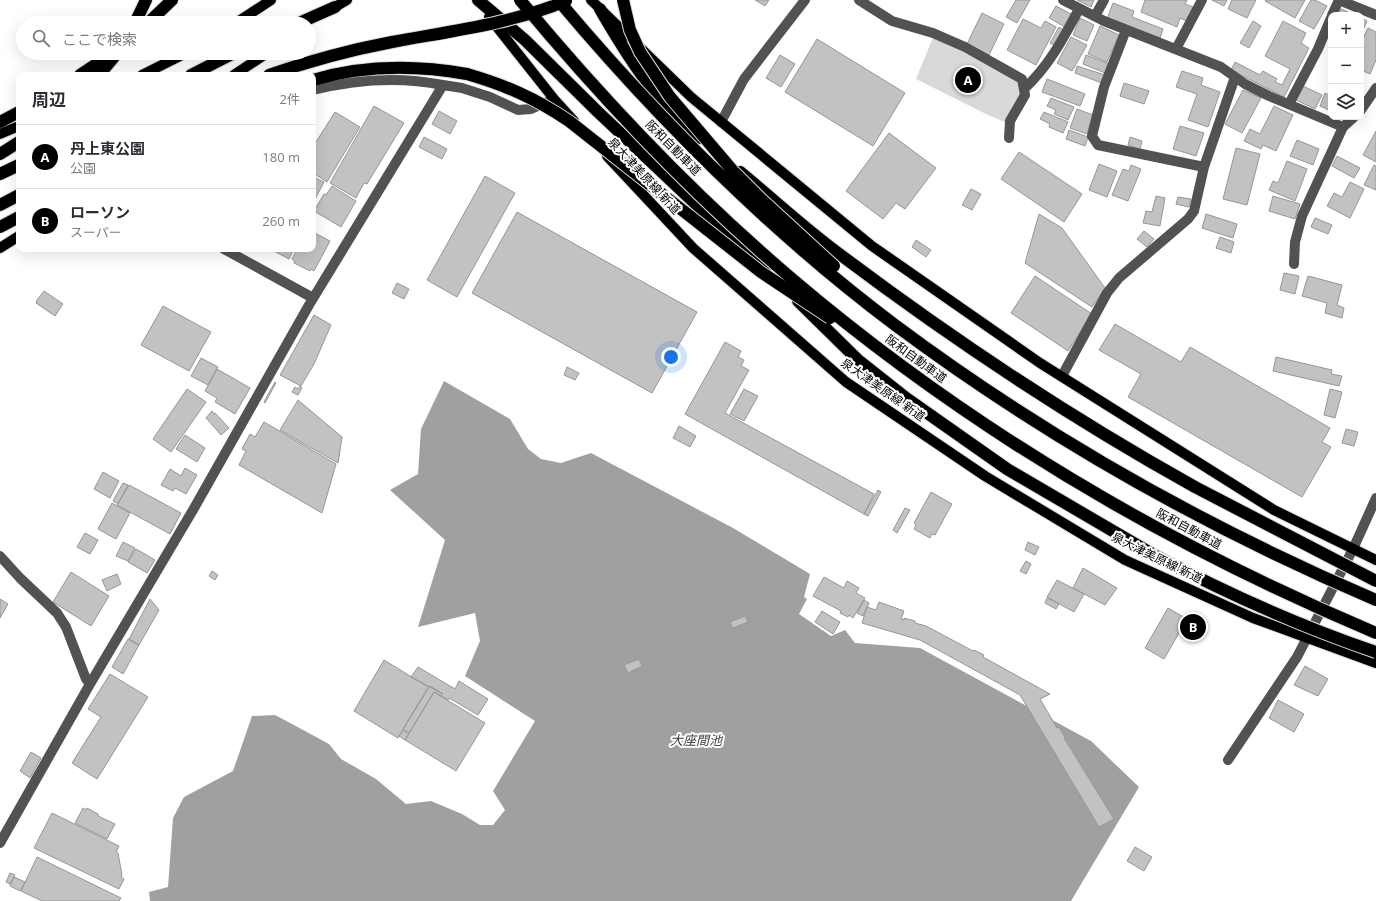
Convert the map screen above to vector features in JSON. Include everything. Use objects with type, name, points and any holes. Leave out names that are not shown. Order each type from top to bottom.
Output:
[{"type":"highway","points":[[138,16],[146,0]]},
{"type":"highway","points":[[155,16],[172,0]]},
{"type":"highway","points":[[477,0],[524,40],[858,360],[906,398],[1008,469],[1077,512],[1154,555],[1252,604],[1324,634],[1376,652]]},
{"type":"highway","name":"阪和自動車道","points":[[520,0],[577,69],[716,211],[791,278],[877,347],[961,409],[1063,474],[1148,523],[1234,568],[1376,632]]},
{"type":"highway","name":"阪和自動車道","points":[[558,0],[597,46],[638,90],[735,188],[812,257],[893,323],[982,387],[1065,441],[1133,482],[1254,545],[1376,600]]},
{"type":"highway","points":[[316,59],[355,49],[446,34],[512,19],[545,9],[567,0]]},
{"type":"highway","points":[[623,0],[630,30],[640,52],[670,98],[695,128],[762,200],[893,323]]},
{"type":"highway","points":[[315,16],[335,7]]},
{"type":"highway","points":[[600,9],[629,58],[655,93],[686,126],[838,253],[1020,381],[1088,425],[1195,487],[1376,581]]},
{"type":"highway","points":[[84,72],[102,60]]},
{"type":"highway","points":[[102,72],[111,60]]},
{"type":"highway","points":[[197,72],[220,60]]},
{"type":"highway","points":[[278,72],[313,60]]},
{"type":"highway","points":[[316,79],[354,71],[404,68],[432,69],[467,74],[520,92],[546,105],[569,121],[761,272],[824,315],[877,347]]},
{"type":"highway","points":[[0,122],[16,114]]},
{"type":"highway","points":[[0,150],[16,143]]},
{"type":"highway","points":[[0,154],[16,144]]},
{"type":"highway","points":[[0,174],[16,166]]},
{"type":"highway","points":[[0,205],[16,197]]},
{"type":"highway","points":[[0,227],[16,219]]},
{"type":"main road","points":[[247,16],[271,0]]},
{"type":"main road","points":[[316,19],[347,0]]},
{"type":"main road","name":"泉大津美原線 新道","points":[[477,0],[554,99],[693,248],[846,382],[985,476],[1125,560],[1253,618],[1376,663]]},
{"type":"main road","points":[[591,0],[691,97],[872,246],[1062,376],[1274,510],[1376,560]]},
{"type":"main road","points":[[148,72],[172,60]]},
{"type":"main road","points":[[238,72],[256,60]]},
{"type":"main road","points":[[0,134],[16,127]]},
{"type":"main road","points":[[0,248],[16,238]]},
{"type":"street","points":[[721,122],[744,79],[805,0]]},
{"type":"street","points":[[859,0],[892,20],[933,33],[965,47],[1022,79],[1025,95],[1010,121],[1009,138]]},
{"type":"street","points":[[1063,0],[1079,9],[1126,30],[1221,67],[1245,84],[1343,127]]},
{"type":"street","points":[[1095,16],[1104,0]]},
{"type":"street","points":[[1176,49],[1202,0]]},
{"type":"street","points":[[1333,12],[1339,0],[1376,15]]},
{"type":"street","points":[[1024,89],[1038,76],[1056,52],[1079,9]]},
{"type":"street","points":[[1289,104],[1318,49],[1328,25]]},
{"type":"street","points":[[1126,30],[1104,87],[1092,136],[1098,145],[1204,167]]},
{"type":"street","points":[[1062,376],[1111,288],[1119,278],[1188,219],[1194,212],[1204,167],[1235,77]]},
{"type":"street","points":[[316,89],[340,83],[389,78],[418,80],[462,88],[490,97],[518,110],[531,109],[554,99]]},
{"type":"street","points":[[0,843],[90,684],[193,510],[313,298],[443,85]]},
{"type":"street","points":[[1364,106],[1376,88]]},
{"type":"street","points":[[1294,264],[1295,242],[1302,216],[1343,127],[1351,120]]},
{"type":"street","points":[[229,252],[313,298]]},
{"type":"street","points":[[1228,760],[1297,657],[1353,548],[1376,498]]},
{"type":"street","points":[[0,556],[20,578],[57,613],[66,627],[86,679],[90,684]]},
{"type":"shaded area","points":[[934,35],[1020,81],[1024,89],[1007,123],[916,79]]},
{"type":"water","name":"大座間池","points":[[444,381],[510,419],[528,449],[541,459],[561,463],[591,453],[733,528],[810,574],[804,597],[807,599],[799,614],[831,636],[845,630],[855,643],[920,648],[1091,741],[1139,787],[1071,901],[150,901],[149,892],[168,887],[173,818],[184,797],[233,771],[252,716],[275,715],[329,744],[341,759],[376,779],[406,804],[431,801],[462,814],[480,825],[493,825],[505,810],[493,791],[535,721],[465,676],[480,641],[475,613],[418,627],[445,540],[390,490],[418,474],[421,429]]},
{"type":"building","points":[[755,0],[769,0],[765,6]]},
{"type":"building","points":[[1016,0],[1030,0],[1017,23],[1006,17]]},
{"type":"building","points":[[1077,0],[1094,0],[1091,7]]},
{"type":"building","points":[[1145,0],[1187,0],[1185,4],[1193,7],[1187,21],[1180,18],[1177,27],[1141,12]]},
{"type":"building","points":[[1212,0],[1227,0],[1224,6]]},
{"type":"building","points":[[1232,0],[1256,0],[1247,18],[1228,9]]},
{"type":"building","points":[[1305,0],[1295,18],[1265,1]]},
{"type":"building","points":[[1311,0],[1315,0],[1327,6],[1314,29],[1299,21]]},
{"type":"building","points":[[1113,3],[1134,11],[1132,17],[1163,29],[1160,38],[1107,19]]},
{"type":"building","points":[[1056,6],[1071,14],[1065,27],[1049,18]]},
{"type":"building","points":[[1341,9],[1348,12],[1340,12]]},
{"type":"building","points":[[982,13],[1004,24],[989,55],[967,44]]},
{"type":"building","points":[[1080,18],[1094,25],[1087,41],[1073,35]]},
{"type":"building","points":[[1023,19],[1041,28],[1045,21],[1056,27],[1036,65],[1007,50]]},
{"type":"building","points":[[1364,20],[1367,21],[1364,28]]},
{"type":"building","points":[[1253,21],[1261,26],[1249,48],[1240,43]]},
{"type":"building","points":[[1283,21],[1306,33],[1301,43],[1309,48],[1284,97],[1231,70],[1235,62],[1260,75],[1263,71],[1277,79],[1275,82],[1282,85],[1290,69],[1265,56]]},
{"type":"building","points":[[1100,26],[1119,35],[1107,62],[1088,54]]},
{"type":"building","points":[[1059,27],[1065,31],[1056,46],[1050,43]]},
{"type":"building","points":[[1368,28],[1376,32],[1376,60],[1370,74],[1364,71],[1364,37]]},
{"type":"building","points":[[1071,37],[1087,45],[1072,71],[1057,63]]},
{"type":"building","points":[[817,39],[905,93],[873,146],[785,92]]},
{"type":"building","points":[[780,55],[795,64],[781,87],[766,78]]},
{"type":"building","points":[[1086,55],[1109,64],[1105,73],[1083,64]]},
{"type":"building","points":[[1077,66],[1105,75],[1102,83],[1075,73]]},
{"type":"building","points":[[1182,71],[1203,78],[1201,85],[1220,92],[1208,127],[1188,120],[1197,94],[1176,87]]},
{"type":"building","points":[[1047,79],[1085,94],[1080,106],[1042,92]]},
{"type":"building","points":[[1124,83],[1149,91],[1144,104],[1120,96]]},
{"type":"building","points":[[1303,86],[1322,95],[1315,109],[1296,100]]},
{"type":"building","points":[[1243,90],[1261,98],[1242,133],[1225,124]]},
{"type":"building","points":[[1325,93],[1328,94],[1328,110],[1320,106]]},
{"type":"building","points":[[1051,98],[1074,107],[1068,120],[1054,114],[1056,110],[1047,106]]},
{"type":"building","points":[[374,106],[404,123],[367,184],[364,183],[356,198],[330,183]]},
{"type":"building","points":[[1274,106],[1293,115],[1276,151],[1263,145],[1261,149],[1244,141],[1250,129],[1260,134]]},
{"type":"building","points":[[1077,109],[1093,115],[1087,134],[1070,128]]},
{"type":"building","points":[[439,111],[457,121],[450,134],[432,124]]},
{"type":"building","points":[[335,112],[360,127],[327,182],[316,175],[316,142]]},
{"type":"building","points":[[1044,112],[1068,122],[1063,133],[1049,127],[1050,124],[1040,119]]},
{"type":"building","points":[[1180,126],[1204,133],[1196,156],[1173,149]]},
{"type":"building","points":[[1069,130],[1088,137],[1085,146],[1066,139]]},
{"type":"building","points":[[1376,131],[1376,162],[1363,155]]},
{"type":"building","points":[[889,133],[936,168],[905,209],[896,203],[883,219],[846,191]]},
{"type":"building","points":[[424,137],[447,149],[442,159],[419,147]]},
{"type":"building","points":[[1130,137],[1142,141],[1140,149],[1128,145]]},
{"type":"building","points":[[1297,140],[1319,149],[1313,165],[1290,156]]},
{"type":"building","points":[[1236,148],[1260,154],[1247,205],[1223,199]]},
{"type":"building","points":[[1019,152],[1082,194],[1064,222],[1001,179]]},
{"type":"building","points":[[1337,156],[1360,168],[1354,178],[1332,166]]},
{"type":"building","points":[[1287,161],[1307,169],[1295,201],[1269,190],[1273,181],[1278,183]]},
{"type":"building","points":[[1099,164],[1117,171],[1107,197],[1089,190]]},
{"type":"building","points":[[1131,165],[1141,169],[1128,201],[1112,195],[1123,169],[1129,171]]},
{"type":"building","points":[[1374,165],[1376,166],[1376,190],[1364,185]]},
{"type":"building","points":[[485,176],[515,193],[457,297],[427,280]]},
{"type":"building","points":[[316,178],[324,182],[316,197]]},
{"type":"building","points":[[1350,182],[1364,189],[1350,218],[1327,206],[1334,193],[1342,197]]},
{"type":"building","points":[[332,186],[356,201],[341,227],[316,212],[316,208],[324,194],[326,195]]},
{"type":"building","points":[[971,189],[981,194],[972,210],[962,205]]},
{"type":"building","points":[[1156,196],[1165,198],[1160,226],[1143,223],[1146,211],[1152,212]]},
{"type":"building","points":[[1273,196],[1300,204],[1295,219],[1269,211]]},
{"type":"building","points":[[1178,197],[1191,199],[1189,207],[1176,204]]},
{"type":"building","points":[[517,212],[697,312],[652,393],[472,293]]},
{"type":"building","points":[[1039,214],[1062,228],[1105,288],[1092,307],[1025,263]]},
{"type":"building","points":[[1206,214],[1237,224],[1233,238],[1202,228]]},
{"type":"building","points":[[1315,218],[1332,225],[1328,234],[1311,227]]},
{"type":"building","points":[[1144,231],[1154,239],[1147,247],[1137,239]]},
{"type":"building","points":[[316,234],[330,241],[314,271],[311,269],[310,271],[294,263],[295,261],[292,259],[296,252],[316,252]]},
{"type":"building","points":[[1220,237],[1234,242],[1231,253],[1216,248]]},
{"type":"building","points":[[916,240],[931,250],[926,257],[912,247]]},
{"type":"building","points":[[276,252],[292,252],[289,259]]},
{"type":"building","points":[[1284,273],[1299,276],[1295,294],[1280,290]]},
{"type":"building","points":[[1035,276],[1092,314],[1068,351],[1011,313]]},
{"type":"building","points":[[1308,276],[1342,285],[1337,305],[1344,308],[1342,318],[1325,313],[1327,303],[1302,296]]},
{"type":"building","points":[[397,283],[409,289],[404,299],[392,293]]},
{"type":"building","points":[[44,291],[63,304],[55,316],[36,303]]},
{"type":"building","points":[[163,306],[211,332],[189,371],[141,345]]},
{"type":"building","points":[[314,315],[331,325],[314,364],[301,386],[280,375]]},
{"type":"building","points":[[1115,324],[1181,362],[1190,347],[1330,428],[1322,442],[1331,447],[1302,497],[1128,397],[1141,374],[1099,350]]},
{"type":"building","points":[[725,342],[741,351],[738,357],[744,360],[741,366],[749,370],[725,413],[874,494],[864,514],[685,414]]},
{"type":"building","points":[[1276,357],[1332,370],[1331,374],[1342,376],[1339,386],[1273,371]]},
{"type":"building","points":[[201,358],[218,367],[208,385],[191,376]]},
{"type":"building","points":[[567,367],[579,373],[575,380],[564,375]]},
{"type":"building","points":[[217,369],[250,388],[235,414],[215,402],[217,398],[205,391]]},
{"type":"building","points":[[275,382],[276,383],[265,403],[264,402]]},
{"type":"building","points":[[300,386],[302,388],[298,395],[292,392],[295,387],[298,389]]},
{"type":"building","points":[[187,389],[206,402],[171,452],[153,439]]},
{"type":"building","points":[[744,389],[758,396],[744,421],[730,414]]},
{"type":"building","points":[[1330,389],[1342,392],[1335,418],[1324,415]]},
{"type":"building","points":[[298,400],[342,437],[338,463],[280,430]]},
{"type":"building","points":[[212,411],[229,428],[221,435],[206,418]]},
{"type":"building","points":[[264,422],[336,464],[322,513],[239,465],[246,451],[242,449],[250,434],[255,437]]},
{"type":"building","points":[[679,426],[696,436],[690,447],[673,438]]},
{"type":"building","points":[[1346,429],[1358,432],[1354,446],[1342,443]]},
{"type":"building","points":[[185,435],[205,448],[197,462],[176,449]]},
{"type":"building","points":[[185,468],[197,475],[186,494],[175,488],[173,491],[161,485],[170,469],[181,476]]},
{"type":"building","points":[[103,472],[119,481],[110,498],[94,489]]},
{"type":"building","points":[[123,483],[128,485],[118,504],[113,501]]},
{"type":"building","points":[[129,485],[181,513],[170,534],[117,505]]},
{"type":"building","points":[[878,490],[881,492],[868,516],[864,514]]},
{"type":"building","points":[[931,492],[952,504],[935,535],[932,534],[930,538],[914,529],[916,525],[914,523]]},
{"type":"building","points":[[112,503],[130,513],[116,539],[98,529]]},
{"type":"building","points":[[905,508],[910,510],[897,533],[893,530]]},
{"type":"building","points":[[85,533],[98,540],[90,554],[77,547]]},
{"type":"building","points":[[123,542],[135,548],[128,561],[116,556]]},
{"type":"building","points":[[1028,542],[1039,547],[1035,555],[1025,550]]},
{"type":"building","points":[[136,549],[155,560],[147,573],[128,562]]},
{"type":"building","points":[[1026,561],[1031,564],[1026,574],[1020,571]]},
{"type":"building","points":[[1083,568],[1117,588],[1105,605],[1073,588]]},
{"type":"building","points":[[212,571],[218,575],[215,580],[209,576]]},
{"type":"building","points":[[71,572],[109,596],[91,626],[53,602]]},
{"type":"building","points":[[117,574],[121,584],[107,591],[102,580]]},
{"type":"building","points":[[824,577],[844,588],[847,581],[859,588],[856,593],[865,598],[853,618],[849,615],[848,617],[840,613],[841,611],[813,596]]},
{"type":"building","points":[[1057,580],[1084,594],[1074,612],[1047,597]]},
{"type":"building","points":[[1047,598],[1059,604],[1056,609],[1045,603]]},
{"type":"building","points":[[0,599],[8,604],[0,618]]},
{"type":"building","points":[[150,599],[159,610],[139,645],[129,639]]},
{"type":"building","points":[[864,600],[869,603],[863,616],[857,613]]},
{"type":"building","points":[[879,602],[904,611],[901,619],[904,620],[904,618],[915,621],[915,623],[926,626],[973,651],[974,650],[984,655],[983,657],[1050,694],[1040,699],[1057,728],[1059,727],[1065,737],[1064,738],[1114,819],[1099,827],[1020,695],[920,640],[862,623],[867,607],[876,610]]},
{"type":"building","points":[[1168,608],[1187,619],[1164,659],[1145,648]]},
{"type":"building","points":[[822,611],[840,622],[833,634],[815,622]]},
{"type":"building","points":[[745,616],[748,622],[733,628],[730,622]]},
{"type":"building","points":[[128,639],[139,645],[123,674],[112,667]]},
{"type":"building","points":[[639,659],[642,666],[628,673],[624,665]]},
{"type":"building","points":[[384,660],[428,687],[398,738],[354,711]]},
{"type":"building","points":[[1305,666],[1328,679],[1318,696],[1294,685]]},
{"type":"building","points":[[418,667],[455,689],[459,681],[488,699],[478,715],[449,698],[448,700],[441,696],[443,694],[411,677]]},
{"type":"building","points":[[110,674],[148,697],[97,779],[72,763],[101,717],[88,709]]},
{"type":"building","points":[[430,686],[443,694],[441,696],[434,692],[409,733],[403,729]]},
{"type":"building","points":[[434,692],[485,723],[456,771],[405,740]]},
{"type":"building","points":[[1278,700],[1304,714],[1294,732],[1269,718]]},
{"type":"building","points":[[403,730],[409,734],[405,740],[399,736]]},
{"type":"building","points":[[31,752],[41,758],[30,778],[20,771]]},
{"type":"building","points":[[83,808],[86,810],[87,808],[98,814],[98,816],[115,824],[107,839],[75,823]]},
{"type":"building","points":[[52,813],[119,846],[116,852],[118,853],[122,875],[121,877],[124,879],[119,889],[34,848]]},
{"type":"building","points":[[1135,847],[1152,857],[1144,871],[1127,861]]},
{"type":"building","points":[[37,857],[121,898],[119,901],[42,901],[21,891]]},
{"type":"building","points":[[10,873],[15,875],[10,884],[6,882]]},
{"type":"building","points":[[14,877],[25,882],[20,891],[10,886]]},
{"type":"place","name":"丹上東公園","points":[[968,80]]},
{"type":"place","name":"ローソン","points":[[1193,627]]}]
